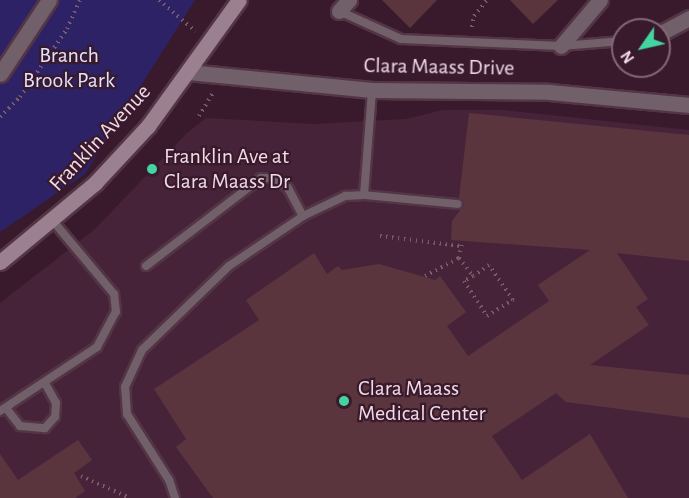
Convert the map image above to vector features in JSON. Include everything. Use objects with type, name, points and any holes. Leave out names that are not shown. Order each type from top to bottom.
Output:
[{"type":"main road","name":"Franklin Avenue","points":[[0,262],[53,221],[148,126],[239,0]]},
{"type":"street","points":[[0,74],[49,0]]},
{"type":"street","points":[[561,46],[600,0]]},
{"type":"street","points":[[671,28],[689,18]]},
{"type":"street","name":"Clara Maass Drive","points":[[188,72],[372,90],[549,92],[689,105]]},
{"type":"lane","points":[[344,5],[401,39],[561,46],[611,42]]},
{"type":"lane","points":[[364,195],[372,90]]},
{"type":"lane","points":[[146,266],[261,178],[274,178],[288,188],[303,216]]},
{"type":"lane","points":[[176,498],[169,480],[127,414],[125,387],[142,350],[190,300],[230,266],[303,216],[345,196],[364,195],[459,204]]},
{"type":"lane","points":[[45,383],[57,403],[55,417],[45,428],[33,431],[20,426],[3,409],[97,347],[116,312],[114,294],[53,221]]},
{"type":"path","points":[[0,117],[20,97],[67,29],[80,0]]},
{"type":"path","points":[[159,0],[186,22]]},
{"type":"path","points":[[470,42],[474,16],[487,0]]},
{"type":"path","points":[[380,236],[462,244],[459,258],[473,276]]},
{"type":"path","points":[[425,276],[459,258]]},
{"type":"path","points":[[489,265],[513,300],[487,316],[464,281],[473,276],[489,265]]},
{"type":"path","points":[[81,476],[130,498]]},
{"type":"shaded area","name":"Clara Maass Medical Center","points":[[443,110],[503,110],[689,130],[689,498],[0,498],[0,303],[94,230],[187,133],[206,118],[313,124],[406,119]]},
{"type":"green space","name":"Branch Brook Park","points":[[0,0],[195,0],[85,174],[0,232]]},
{"type":"building","points":[[382,0],[437,0],[410,28]]},
{"type":"building","points":[[510,0],[558,0],[533,24]]},
{"type":"building","points":[[469,113],[689,135],[689,261],[617,253],[648,299],[636,307],[649,325],[590,365],[689,375],[689,418],[566,402],[556,393],[492,436],[522,480],[590,434],[628,498],[213,498],[176,447],[186,439],[154,389],[259,320],[246,300],[314,253],[327,274],[338,266],[342,270],[379,264],[435,280],[440,276],[466,312],[447,326],[468,356],[549,301],[538,285],[590,250],[451,240],[452,221],[464,205],[459,198]]},
{"type":"building","points":[[78,440],[92,460],[74,473],[85,491],[75,498],[0,498],[0,454],[18,480]]},
{"type":"place","name":"Franklin Ave at Clara Maass Dr","points":[[152,169]]},
{"type":"place","name":"Clara Maass Medical Center","points":[[344,401]]}]
